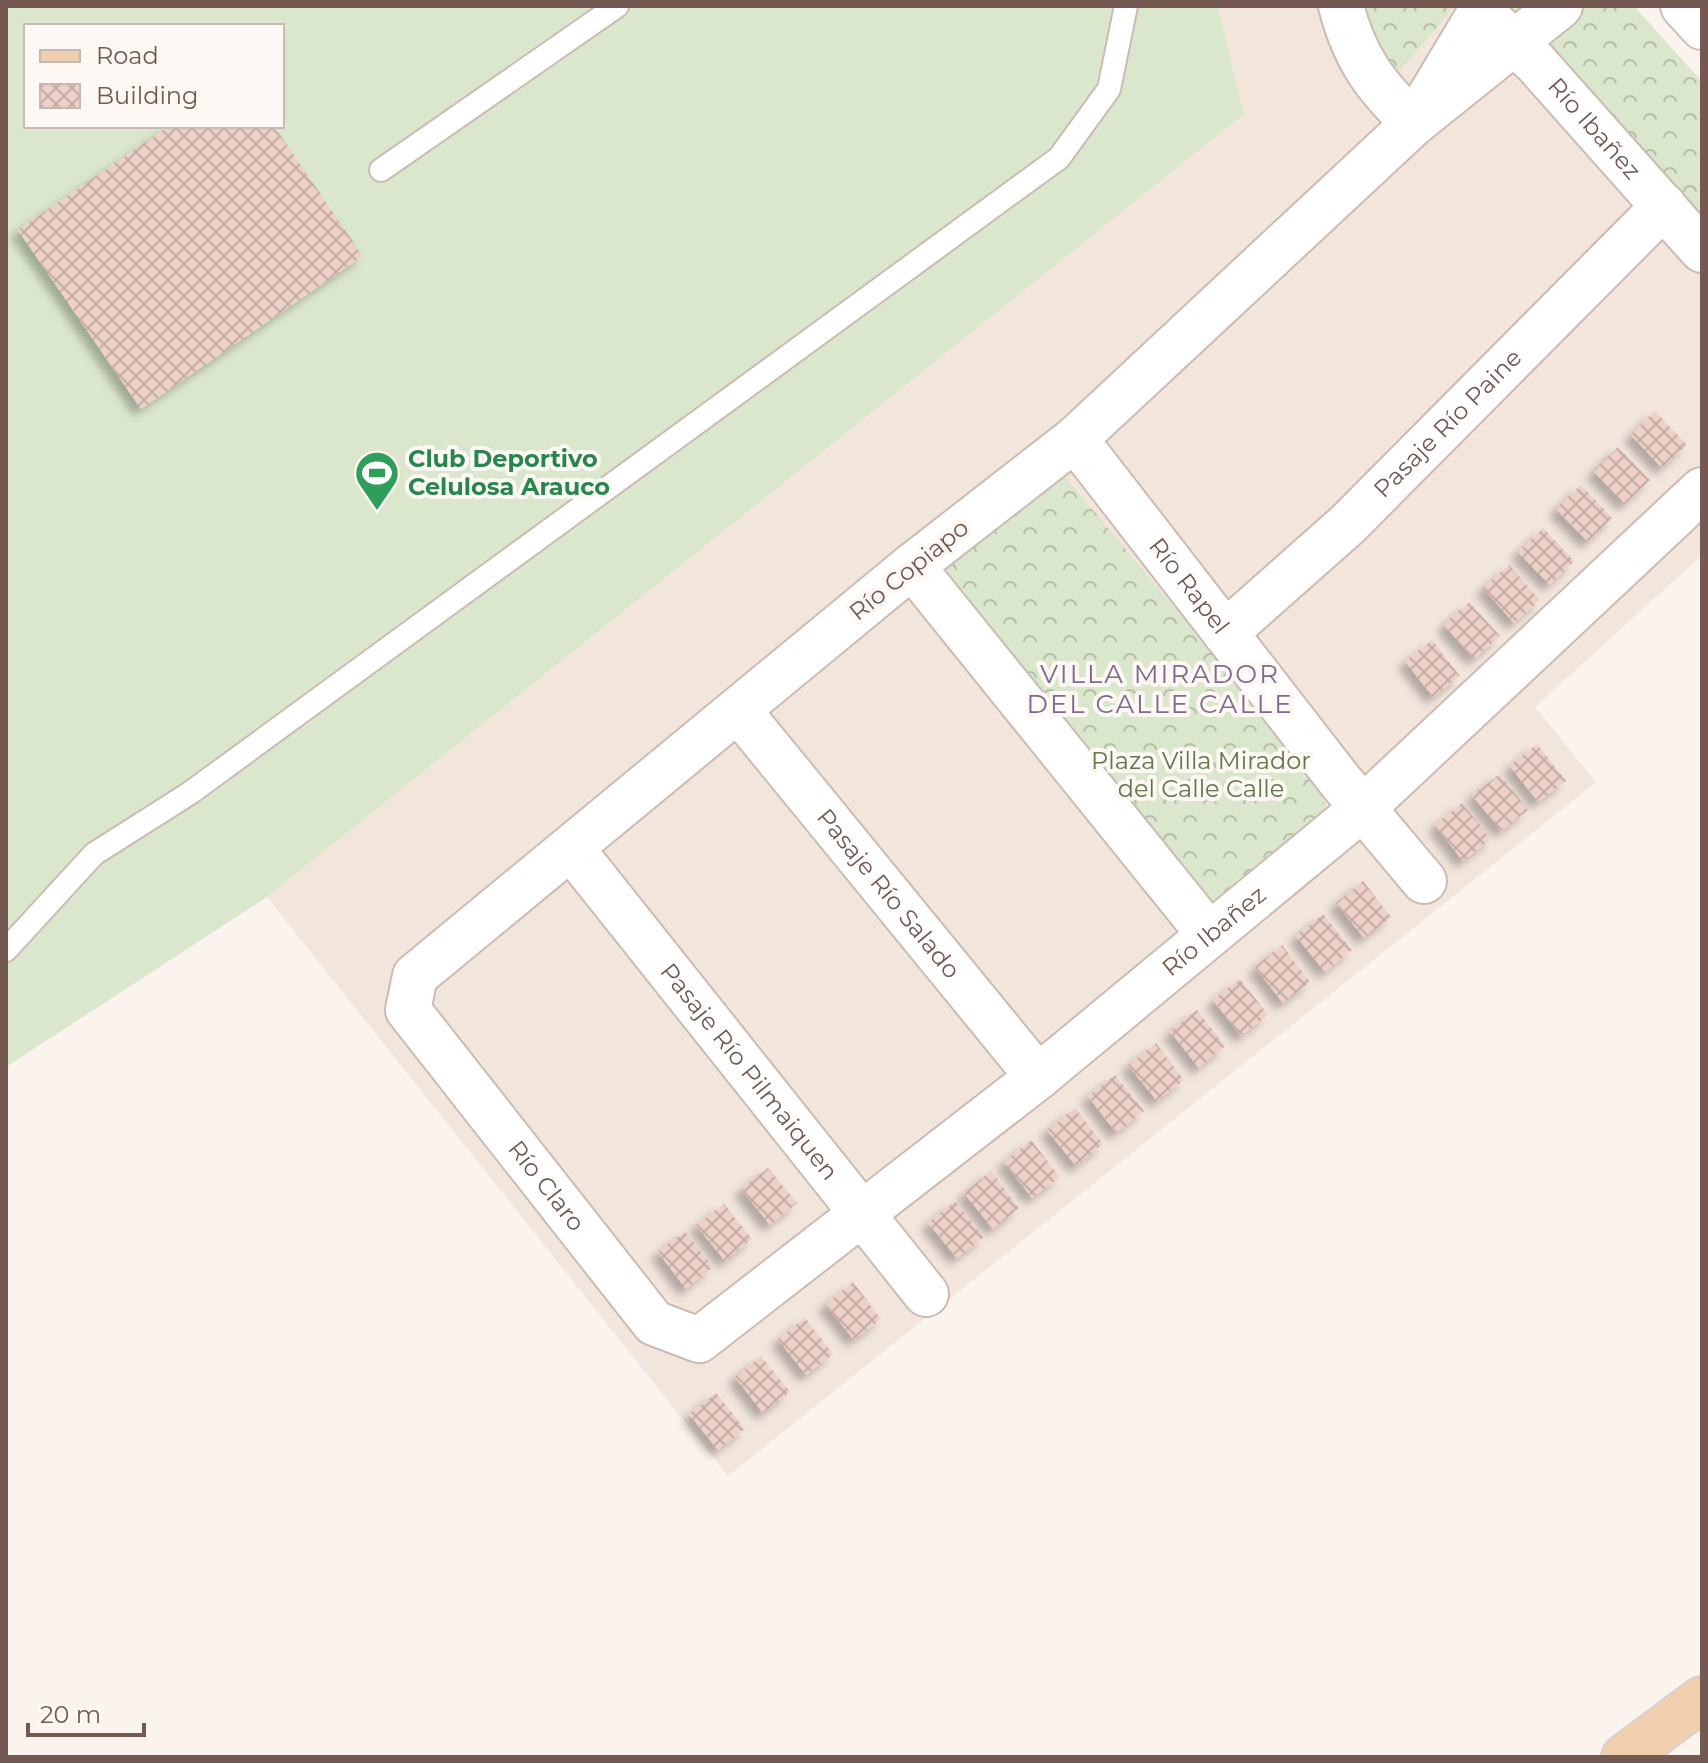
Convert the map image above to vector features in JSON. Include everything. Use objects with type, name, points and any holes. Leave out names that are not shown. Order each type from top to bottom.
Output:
[{"type":"main road","points":[[1624,1757],[1702,1699]]},
{"type":"street","points":[[1341,6],[1352,45],[1380,91],[1414,123]]},
{"type":"street","name":"Río Copiapo","points":[[408,1010],[415,976],[912,566],[1075,439],[1414,123],[1560,6]]},
{"type":"street","points":[[1683,6],[1702,27]]},
{"type":"street","name":"Río Copiapo","points":[[1414,123],[1482,9]]},
{"type":"street","name":"Río Ibañez","points":[[1482,9],[1516,42],[1702,250]]},
{"type":"street","name":"Pasaje Río Paine","points":[[1225,633],[1348,524],[1664,206]]},
{"type":"street","name":"Río Rapel","points":[[1075,439],[1363,808],[1424,881]]},
{"type":"street","name":"Río Ibañez","points":[[699,1340],[1038,1077],[1208,933],[1363,808],[1702,490]]},
{"type":"street","points":[[912,566],[1208,933]]},
{"type":"street","name":"Pasaje Río Salado","points":[[739,711],[1038,1077]]},
{"type":"street","name":"Pasaje Río Pilmaiquen","points":[[571,848],[926,1294]]},
{"type":"street","name":"Río Claro","points":[[408,1010],[654,1323],[699,1340]]},
{"type":"lane","points":[[381,170],[617,6]]},
{"type":"lane","points":[[6,950],[94,854],[190,793],[1059,158],[1109,89],[1126,6]]},
{"type":"shaded area","points":[[1218,6],[1634,6],[1702,82],[1702,555],[1535,707],[1596,782],[728,1476],[267,897],[1244,114]]},
{"type":"green space","name":"Club Deportivo Celulosa Arauco","points":[[6,6],[1218,6],[1244,114],[267,897],[6,1067]]},
{"type":"green space","points":[[1359,6],[1455,6],[1399,72],[1380,80]]},
{"type":"green space","points":[[1501,6],[1634,6],[1702,82],[1702,235]]},
{"type":"green space","name":"Plaza Villa Mirador del Calle Calle","points":[[1061,472],[1314,774],[1326,808],[1202,910],[946,593],[944,568]]},
{"type":"building","points":[[166,128],[275,128],[363,256],[141,409],[18,230]]},
{"type":"building","points":[[1655,411],[1687,445],[1662,468],[1631,435]]},
{"type":"building","points":[[1618,447],[1650,480],[1625,504],[1593,471]]},
{"type":"building","points":[[1581,485],[1612,518],[1588,542],[1556,509]]},
{"type":"building","points":[[1543,528],[1574,561],[1550,585],[1518,552]]},
{"type":"building","points":[[1509,565],[1540,600],[1514,623],[1483,588]]},
{"type":"building","points":[[1469,602],[1500,636],[1474,659],[1444,625]]},
{"type":"building","points":[[1432,640],[1460,676],[1433,697],[1405,661]]},
{"type":"building","points":[[1537,744],[1566,781],[1538,802],[1510,766]]},
{"type":"building","points":[[1500,774],[1528,810],[1501,831],[1472,795]]},
{"type":"building","points":[[1462,803],[1491,839],[1463,861],[1435,825]]},
{"type":"building","points":[[1363,881],[1391,917],[1364,938],[1336,903]]},
{"type":"building","points":[[1323,914],[1352,950],[1325,972],[1296,936]]},
{"type":"building","points":[[1282,945],[1310,982],[1283,1003],[1255,967]]},
{"type":"building","points":[[1240,979],[1268,1015],[1241,1036],[1213,1000]]},
{"type":"building","points":[[1197,1010],[1225,1046],[1199,1068],[1170,1031]]},
{"type":"building","points":[[1156,1043],[1184,1080],[1157,1101],[1128,1065]]},
{"type":"building","points":[[1115,1075],[1144,1111],[1116,1133],[1088,1096]]},
{"type":"building","points":[[1075,1108],[1103,1144],[1076,1166],[1047,1130]]},
{"type":"building","points":[[1031,1140],[1060,1177],[1032,1198],[1004,1162]]},
{"type":"building","points":[[768,1168],[797,1203],[770,1225],[741,1189]]},
{"type":"building","points":[[991,1171],[1019,1208],[993,1229],[964,1193]]},
{"type":"building","points":[[955,1201],[984,1237],[957,1258],[928,1223]]},
{"type":"building","points":[[724,1204],[752,1239],[725,1261],[696,1225]]},
{"type":"building","points":[[685,1231],[713,1267],[686,1289],[658,1252]]},
{"type":"building","points":[[853,1282],[881,1319],[854,1340],[825,1304]]},
{"type":"building","points":[[805,1318],[833,1354],[806,1375],[778,1339]]},
{"type":"building","points":[[761,1356],[790,1392],[763,1413],[735,1377]]},
{"type":"building","points":[[716,1393],[745,1429],[718,1450],[689,1414]]},
{"type":"place","name":"Club Deportivo Celulosa Arauco","points":[[377,512]]},
{"type":"district","name":"VILLA MIRADOR DEL CALLE CALLE","points":[[1160,689]]}]
